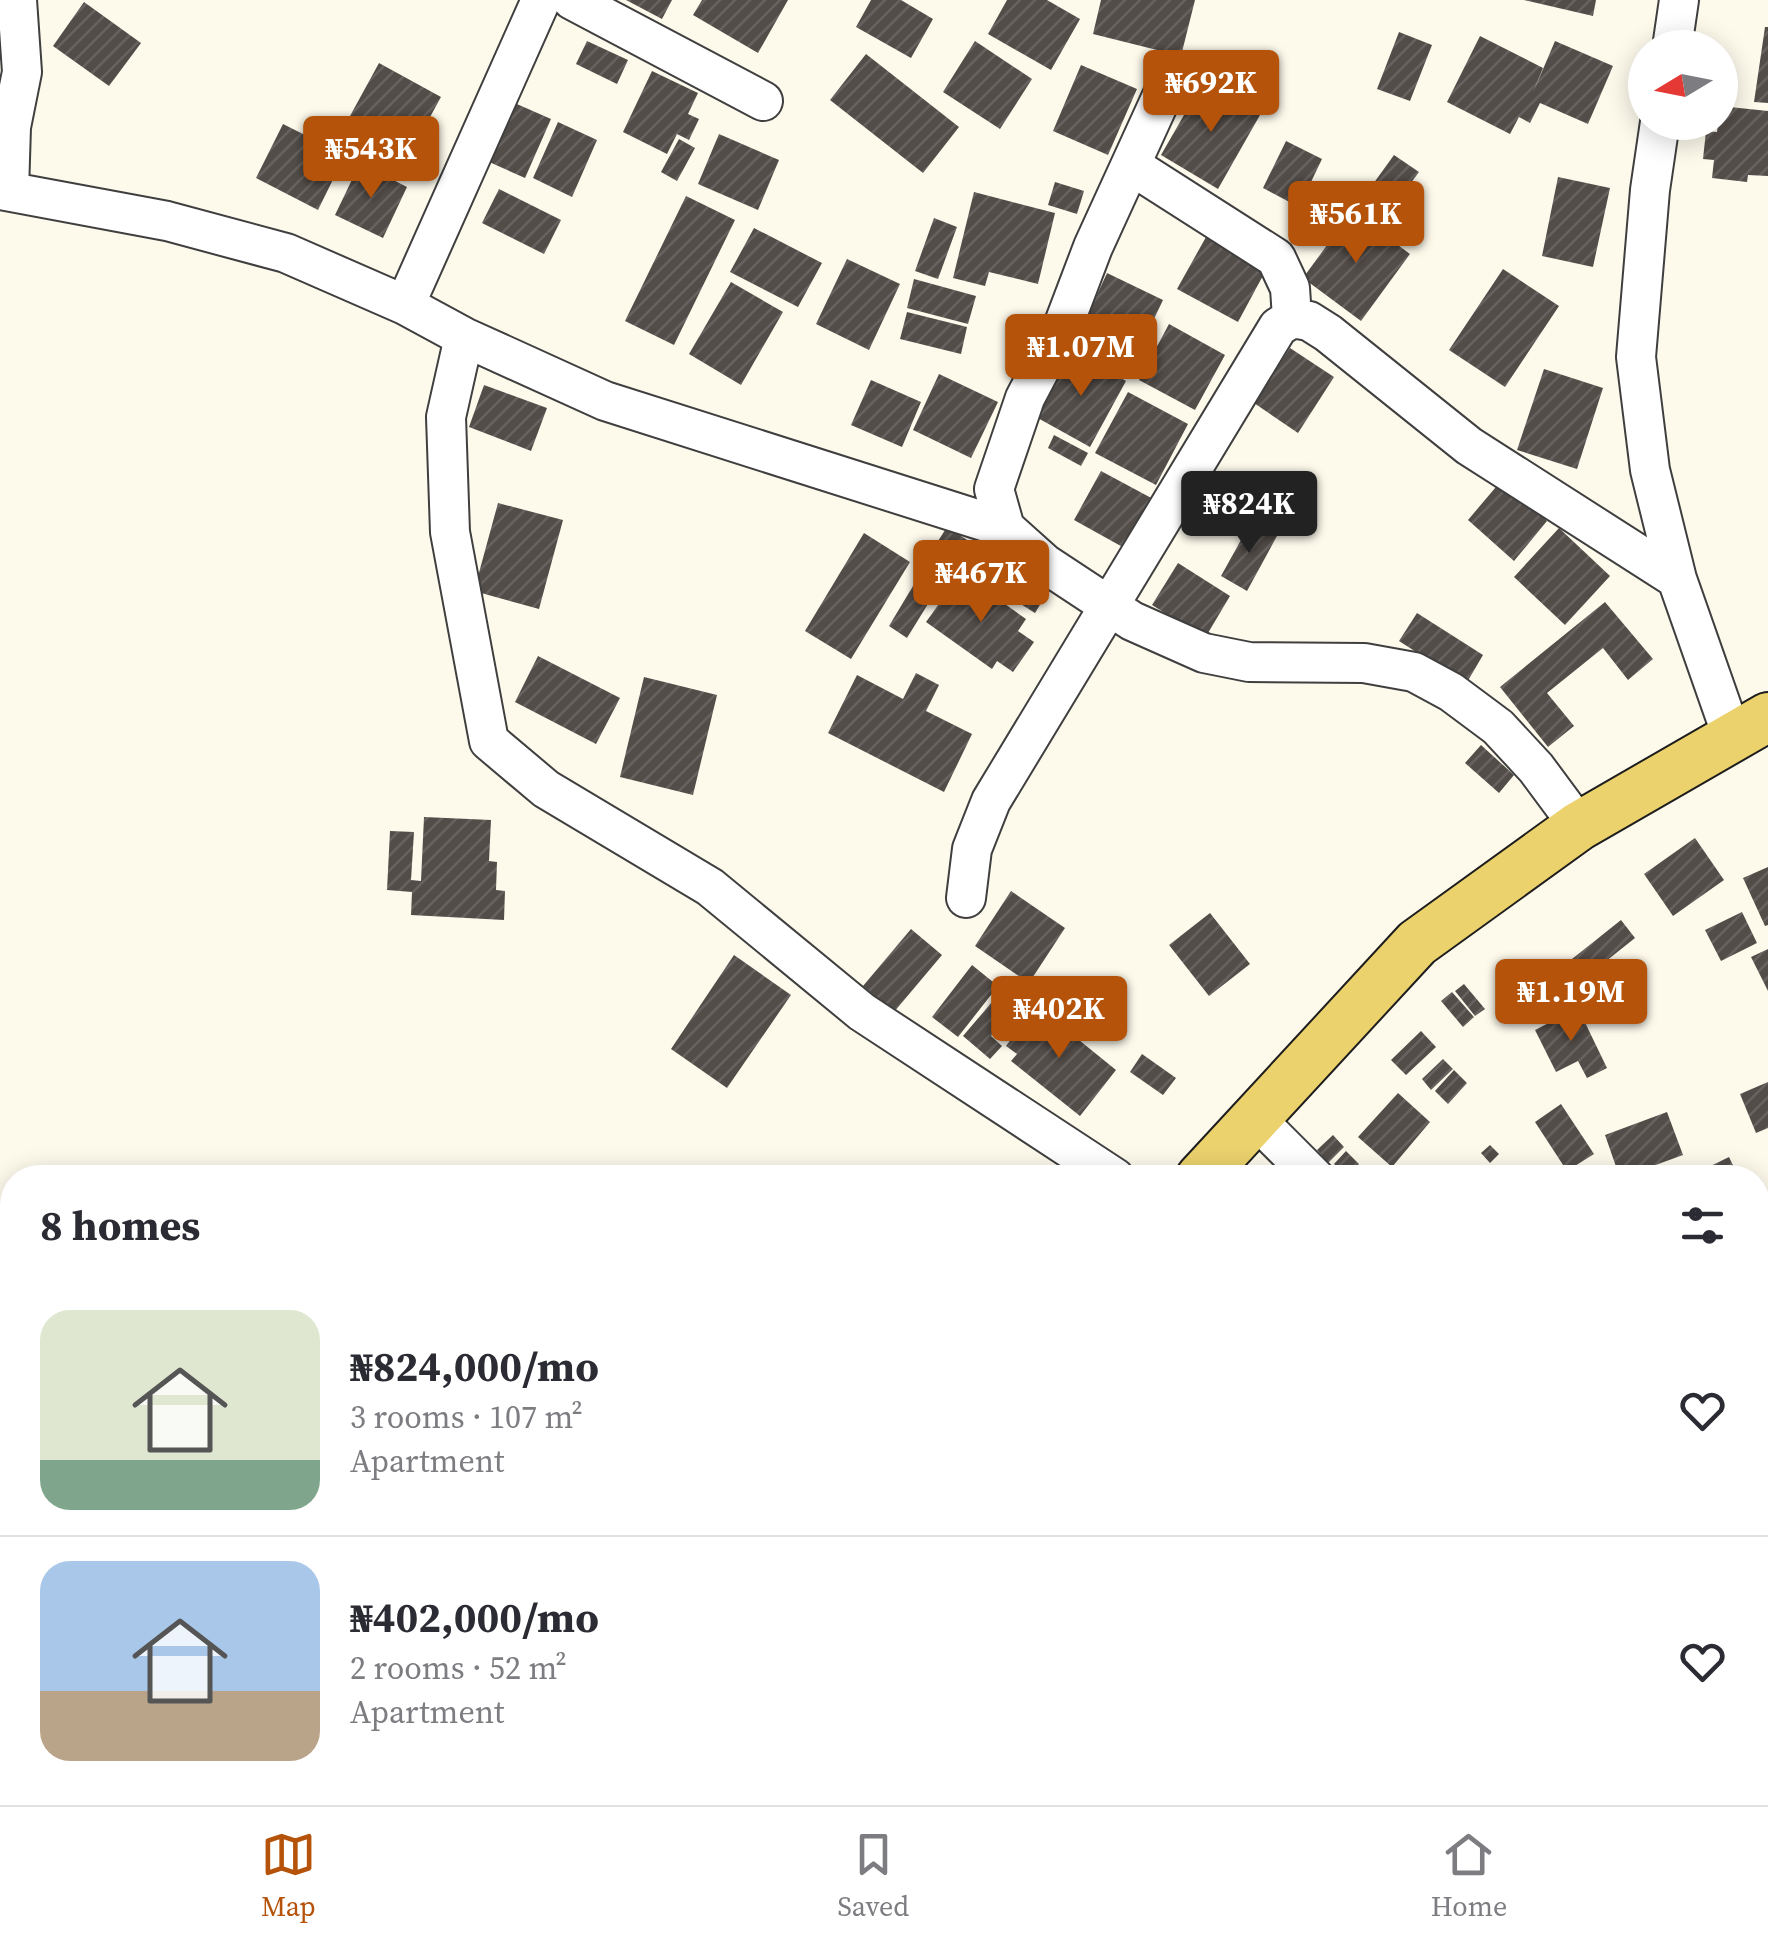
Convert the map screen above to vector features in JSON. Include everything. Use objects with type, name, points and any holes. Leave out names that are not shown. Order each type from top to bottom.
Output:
[{"type":"main road","points":[[1213,1165],[1418,943],[1579,826],[1750,726]]},
{"type":"street","points":[[17,0],[22,72],[4,191],[166,221],[286,253],[406,305],[464,337],[604,401],[1005,528],[1044,563],[1132,621],[1204,653],[1249,662],[1364,663],[1414,672],[1452,692],[1498,727],[1536,768],[1579,826]]},
{"type":"street","points":[[406,305],[541,0]]},
{"type":"street","points":[[572,0],[764,102]]},
{"type":"street","points":[[1675,30],[1680,0]]},
{"type":"street","points":[[1005,528],[994,489],[1025,398],[1064,326],[1093,247],[1168,83]]},
{"type":"street","points":[[1657,140],[1636,357],[1650,470],[1677,578],[1750,726]]},
{"type":"street","points":[[1132,166],[1276,258],[1290,288],[1292,318]]},
{"type":"street","points":[[966,898],[972,849],[990,801],[1278,327],[1292,318],[1309,321],[1328,333],[1469,446],[1677,578]]},
{"type":"street","points":[[464,337],[446,417],[450,532],[489,740],[546,789],[710,887],[862,1012],[1095,1165]]},
{"type":"street","points":[[1256,1120],[1301,1165]]},
{"type":"building","points":[[626,0],[672,0],[662,19]]},
{"type":"building","points":[[702,0],[788,0],[758,53],[693,15]]},
{"type":"building","points":[[871,0],[901,0],[933,19],[911,58],[856,27]]},
{"type":"building","points":[[1007,0],[1047,0],[1080,19],[1051,70],[988,34]]},
{"type":"building","points":[[1101,0],[1195,0],[1181,56],[1093,34]]},
{"type":"building","points":[[1524,0],[1596,0],[1593,16]]},
{"type":"building","points":[[84,2],[141,43],[109,86],[53,46]]},
{"type":"building","points":[[1768,27],[1768,103],[1754,102]]},
{"type":"building","points":[[1399,32],[1432,45],[1410,101],[1377,89]]},
{"type":"building","points":[[1480,36],[1543,68],[1532,95],[1555,41],[1613,66],[1588,124],[1540,103],[1530,123],[1519,117],[1510,134],[1447,102]]},
{"type":"building","points":[[587,41],[628,60],[617,84],[576,64]]},
{"type":"building","points":[[975,41],[1032,79],[1000,129],[943,92]]},
{"type":"building","points":[[866,54],[959,127],[923,173],[830,100]]},
{"type":"building","points":[[379,63],[441,97],[412,150],[350,116]]},
{"type":"building","points":[[1081,65],[1137,89],[1108,155],[1053,131]]},
{"type":"building","points":[[652,71],[698,93],[688,114],[699,119],[689,140],[677,134],[667,154],[623,132]]},
{"type":"building","points":[[1203,82],[1260,115],[1218,189],[1161,155]]},
{"type":"building","points":[[510,101],[551,119],[525,178],[487,161]]},
{"type":"building","points":[[1738,108],[1768,111],[1768,176],[1748,175],[1747,182],[1712,178],[1714,160],[1703,159],[1705,140],[1738,140]]},
{"type":"building","points":[[558,122],[597,140],[572,197],[533,178]]},
{"type":"building","points":[[283,124],[345,155],[318,210],[256,178]]},
{"type":"building","points":[[719,134],[779,160],[758,210],[698,184]]},
{"type":"building","points":[[679,139],[695,148],[677,181],[661,172]]},
{"type":"building","points":[[1286,141],[1322,159],[1299,207],[1263,188]]},
{"type":"building","points":[[1394,155],[1419,172],[1379,226],[1355,209]]},
{"type":"building","points":[[360,163],[407,187],[383,238],[335,215]]},
{"type":"building","points":[[1558,177],[1610,188],[1593,267],[1542,256]]},
{"type":"building","points":[[1055,182],[1084,191],[1077,214],[1048,205]]},
{"type":"building","points":[[499,189],[561,220],[544,254],[482,223]]},
{"type":"building","points":[[974,192],[1055,213],[1038,284],[989,272],[985,286],[953,278]]},
{"type":"building","points":[[686,196],[735,220],[674,345],[625,321]]},
{"type":"building","points":[[1352,211],[1410,254],[1361,321],[1303,278]]},
{"type":"building","points":[[934,218],[957,227],[938,279],[915,271]]},
{"type":"building","points":[[754,228],[822,263],[798,307],[730,272]]},
{"type":"building","points":[[1206,237],[1266,270],[1238,322],[1177,289]]},
{"type":"building","points":[[847,259],[900,284],[869,350],[816,324]]},
{"type":"building","points":[[1503,269],[1559,306],[1505,387],[1449,350]]},
{"type":"building","points":[[1107,273],[1163,300],[1134,361],[1079,334]]},
{"type":"building","points":[[914,279],[976,296],[968,324],[907,308]]},
{"type":"building","points":[[731,282],[783,312],[741,385],[689,354]]},
{"type":"building","points":[[907,312],[967,327],[961,354],[900,339]]},
{"type":"building","points":[[1169,324],[1225,355],[1195,410],[1139,380]]},
{"type":"building","points":[[1290,348],[1334,377],[1298,433],[1254,403]]},
{"type":"building","points":[[1073,351],[1126,381],[1090,447],[1036,417]]},
{"type":"building","points":[[1544,369],[1603,388],[1577,469],[1517,450]]},
{"type":"building","points":[[939,374],[998,402],[971,458],[913,430]]},
{"type":"building","points":[[871,380],[921,402],[902,447],[851,425]]},
{"type":"building","points":[[484,385],[547,408],[531,451],[469,427]]},
{"type":"building","points":[[1128,392],[1188,424],[1156,485],[1095,453]]},
{"type":"building","points":[[1054,435],[1088,453],[1081,466],[1048,448]]},
{"type":"building","points":[[1101,471],[1155,500],[1128,550],[1074,520]]},
{"type":"building","points":[[1501,481],[1547,521],[1514,561],[1468,520]]},
{"type":"building","points":[[498,503],[563,520],[539,609],[474,591]]},
{"type":"building","points":[[1251,522],[1277,536],[1247,591],[1221,576]]},
{"type":"building","points":[[947,527],[1026,578],[1009,603],[931,552]]},
{"type":"building","points":[[1559,528],[1610,576],[1565,625],[1514,577]]},
{"type":"building","points":[[864,533],[910,562],[851,659],[805,631]]},
{"type":"building","points":[[928,561],[947,573],[907,638],[889,626]]},
{"type":"building","points":[[1178,563],[1230,596],[1205,638],[1152,605]]},
{"type":"building","points":[[961,573],[1026,619],[1018,631],[1034,642],[1013,672],[997,661],[992,669],[926,622]]},
{"type":"building","points":[[1031,577],[1050,588],[1035,613],[1016,601]]},
{"type":"building","points":[[1605,602],[1653,659],[1628,680],[1603,648],[1547,693],[1574,726],[1548,747],[1500,687]]},
{"type":"building","points":[[1417,613],[1483,655],[1466,684],[1399,641]]},
{"type":"building","points":[[538,656],[620,698],[596,744],[515,702]]},
{"type":"building","points":[[916,673],[939,685],[926,711],[972,734],[944,792],[828,733],[857,675],[903,699]]},
{"type":"building","points":[[644,677],[717,695],[693,795],[620,777]]},
{"type":"building","points":[[1481,745],[1514,775],[1499,793],[1465,763]]},
{"type":"building","points":[[424,817],[491,820],[489,861],[497,862],[496,890],[505,891],[504,920],[411,915],[412,892],[387,890],[390,831],[414,832],[411,880],[421,881]]},
{"type":"building","points":[[1695,838],[1724,880],[1673,916],[1644,874]]},
{"type":"building","points":[[1768,867],[1768,925],[1765,926],[1743,878]]},
{"type":"building","points":[[1011,891],[1065,928],[1029,983],[975,946]]},
{"type":"building","points":[[1742,912],[1757,943],[1721,961],[1705,930]]},
{"type":"building","points":[[1210,913],[1250,964],[1209,996],[1169,945]]},
{"type":"building","points":[[1621,920],[1635,938],[1581,981],[1567,963]]},
{"type":"building","points":[[911,929],[942,955],[894,1012],[863,986]]},
{"type":"building","points":[[1768,949],[1768,991],[1751,957]]},
{"type":"building","points":[[734,955],[791,995],[727,1088],[671,1049]]},
{"type":"building","points":[[972,965],[998,986],[958,1037],[932,1017]]},
{"type":"building","points":[[1464,984],[1485,1009],[1475,1016],[1455,991]]},
{"type":"building","points":[[1003,989],[1019,1003],[991,1036],[1002,1046],[990,1059],[963,1036]]},
{"type":"building","points":[[1452,992],[1474,1017],[1463,1027],[1441,1001]]},
{"type":"building","points":[[1037,1006],[1116,1070],[1080,1116],[1011,1061],[1017,1054],[1006,1046]]},
{"type":"building","points":[[1578,1008],[1607,1068],[1587,1078],[1578,1061],[1556,1072],[1535,1030]]},
{"type":"building","points":[[1421,1031],[1436,1047],[1406,1075],[1391,1060]]},
{"type":"building","points":[[1142,1054],[1176,1078],[1163,1095],[1130,1072]]},
{"type":"building","points":[[1443,1059],[1453,1069],[1431,1090],[1422,1079]]},
{"type":"building","points":[[1454,1070],[1467,1083],[1448,1104],[1435,1091]]},
{"type":"building","points":[[1768,1082],[1768,1128],[1756,1133],[1740,1094]]},
{"type":"building","points":[[1398,1093],[1430,1122],[1394,1165],[1358,1137]]},
{"type":"building","points":[[1561,1104],[1594,1154],[1577,1165],[1563,1165],[1535,1122]]},
{"type":"building","points":[[1667,1112],[1683,1155],[1656,1165],[1615,1165],[1605,1135]]},
{"type":"building","points":[[1333,1135],[1344,1147],[1328,1163],[1317,1150]]},
{"type":"building","points":[[1490,1145],[1499,1154],[1490,1163],[1481,1153]]},
{"type":"building","points":[[1346,1151],[1359,1164],[1335,1165]]},
{"type":"building","points":[[1729,1157],[1733,1165],[1713,1165]]}]
